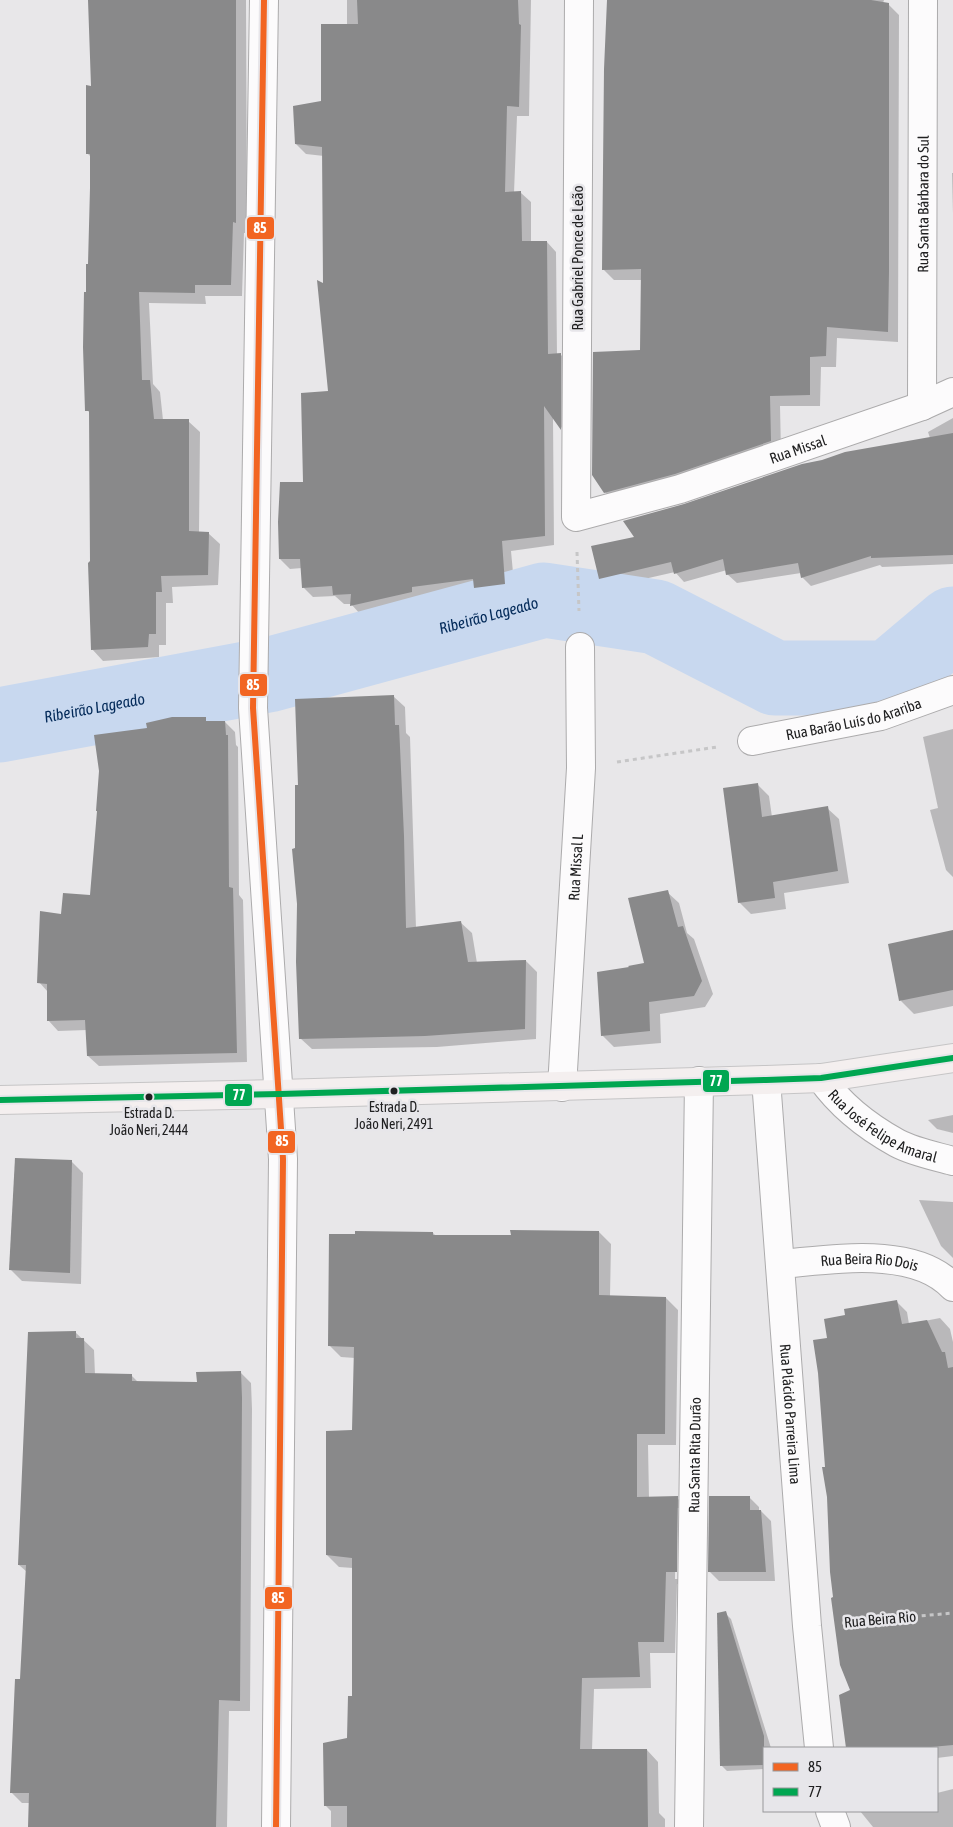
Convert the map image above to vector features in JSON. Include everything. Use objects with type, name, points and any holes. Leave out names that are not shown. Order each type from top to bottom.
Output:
[{"type":"main road","points":[[0,1100],[562,1087],[820,1078],[953,1058]]},
{"type":"street","points":[[264,0],[253,708],[280,1094],[283,1169],[276,1827]]},
{"type":"street","name":"Rua Gabriel Ponce de Leão","points":[[576,524],[579,0]]},
{"type":"street","name":"Rua Santa Bárbara do Sul","points":[[922,406],[923,0]]},
{"type":"street","name":"Rua Missal","points":[[576,524],[640,500],[680,489],[922,406],[953,392]]},
{"type":"street","name":"Rua Missal L","points":[[562,1087],[581,768],[580,647]]},
{"type":"street","name":"Rua Barão Luís do Arariba","points":[[752,741],[881,716],[953,690]]},
{"type":"street","name":"Rua José Felipe Amaral","points":[[820,1078],[842,1103],[862,1120],[898,1143],[953,1161]]},
{"type":"street","name":"Rua Plácido Parreira Lima","points":[[766,1080],[807,1626],[819,1747]]},
{"type":"street","name":"Rua Santa Rita Durão","points":[[689,1827],[699,1081]]},
{"type":"street","name":"Rua Beira Rio Dois","points":[[780,1264],[843,1258],[888,1259],[920,1265],[953,1287]]},
{"type":"street","points":[[830,1812],[836,1827]]},
{"type":"path","points":[[576,524],[580,647]]},
{"type":"path","points":[[615,763],[752,741]]},
{"type":"path","name":"Rua Beira Rio","points":[[807,1626],[953,1612]]},
{"type":"building","points":[[88,0],[236,0],[236,223],[233,222],[231,285],[195,285],[195,293],[139,292],[142,380],[150,380],[154,419],[189,419],[189,531],[209,532],[208,575],[161,576],[162,592],[156,592],[156,634],[149,634],[148,647],[91,650],[88,563],[90,561],[89,411],[85,411],[83,347],[90,188],[90,154],[86,154],[86,85],[91,86]]},
{"type":"building","points":[[357,0],[518,0],[519,24],[521,25],[519,107],[507,106],[505,192],[521,191],[522,241],[547,241],[548,354],[561,353],[561,430],[544,406],[545,536],[502,541],[505,584],[474,588],[473,579],[412,587],[412,592],[350,606],[351,594],[333,595],[332,586],[302,588],[300,559],[279,559],[278,522],[280,482],[303,482],[301,393],[328,391],[317,280],[323,283],[322,147],[295,144],[293,106],[321,101],[321,24],[358,24]]},
{"type":"building","points":[[607,0],[871,0],[889,3],[889,271],[888,332],[827,327],[826,356],[810,357],[810,395],[770,396],[771,441],[675,474],[604,493],[592,475],[593,352],[640,350],[641,269],[602,270],[604,69]]},
{"type":"building","points":[[953,433],[953,555],[871,558],[871,556],[801,578],[798,563],[726,575],[723,559],[674,574],[671,562],[599,579],[591,546],[634,537],[623,521],[684,504],[802,464],[822,460],[845,452]]},
{"type":"building","points":[[394,695],[395,725],[399,725],[406,928],[461,921],[468,962],[526,960],[525,1029],[425,1036],[299,1039],[296,962],[297,904],[292,849],[295,848],[295,785],[298,785],[295,699]]},
{"type":"building","points":[[172,717],[206,717],[206,721],[225,721],[226,735],[228,735],[229,887],[233,888],[237,1053],[87,1056],[85,1020],[47,1021],[47,984],[37,983],[40,911],[61,914],[63,893],[90,895],[99,771],[94,735],[147,728],[146,723]]},
{"type":"building","points":[[758,783],[762,817],[828,806],[838,871],[773,882],[775,898],[738,903],[723,788]]},
{"type":"building","points":[[668,890],[678,927],[683,926],[702,981],[694,996],[649,1002],[650,1031],[601,1036],[597,972],[644,963],[628,898]]},
{"type":"building","points":[[953,930],[953,990],[899,1001],[888,944]]},
{"type":"building","points":[[15,1158],[72,1160],[70,1273],[9,1270]]},
{"type":"building","points":[[510,1230],[599,1231],[599,1295],[666,1297],[665,1434],[637,1434],[637,1497],[678,1496],[677,1572],[666,1572],[664,1642],[638,1642],[640,1677],[582,1678],[580,1749],[647,1749],[648,1827],[347,1827],[347,1806],[324,1806],[323,1743],[347,1738],[348,1696],[352,1696],[352,1558],[326,1555],[326,1431],[352,1430],[354,1347],[328,1346],[329,1234],[355,1234],[355,1231],[433,1232],[433,1235],[511,1235]]},
{"type":"building","points":[[897,1300],[902,1324],[927,1320],[942,1352],[945,1352],[948,1368],[953,1367],[953,1745],[931,1747],[846,1747],[839,1695],[850,1690],[840,1665],[831,1598],[833,1597],[827,1497],[822,1467],[825,1467],[818,1373],[813,1340],[827,1338],[824,1319],[845,1315],[844,1309]]},
{"type":"building","points":[[76,1331],[76,1338],[84,1338],[85,1373],[132,1374],[132,1381],[197,1382],[196,1372],[241,1371],[240,1701],[219,1700],[216,1827],[28,1827],[29,1793],[10,1793],[15,1679],[20,1679],[26,1565],[18,1565],[28,1332]]},
{"type":"building","points":[[709,1496],[750,1496],[750,1510],[761,1510],[766,1572],[708,1572]]},
{"type":"building","points":[[726,1611],[764,1736],[763,1765],[720,1766],[717,1613]]},
{"type":"waterway","name":"Ribeirão Lageado","points":[[0,725],[268,675],[544,600],[656,617],[775,678],[889,678],[953,624]]},
{"type":"transit line","name":"85","points":[[264,0],[253,708],[283,1159],[276,1827]]},
{"type":"transit line","name":"77","points":[[0,1100],[280,1094],[821,1078],[953,1058]]},
{"type":"place","name":"Estrada D. João Neri, 2491","points":[[394,1091]]},
{"type":"place","name":"Estrada D. João Neri, 2444","points":[[149,1097]]}]
